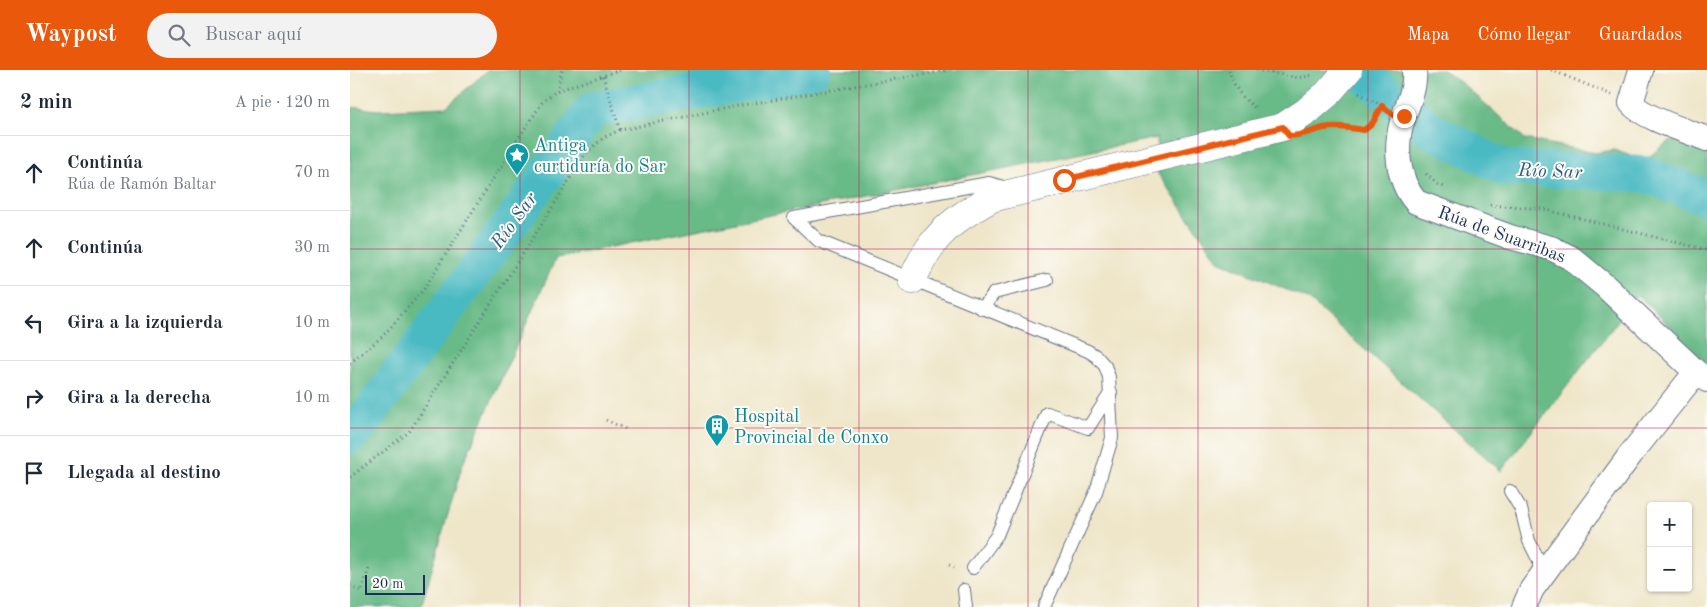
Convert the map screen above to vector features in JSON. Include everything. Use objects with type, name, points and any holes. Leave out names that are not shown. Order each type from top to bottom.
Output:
[{"type":"street","points":[[1641,70],[1631,103],[1634,108],[1707,139]]},
{"type":"street","name":"Rúa de Suarribas","points":[[1415,76],[1399,137],[1399,168],[1408,192],[1416,202],[1510,237],[1551,248],[1571,258],[1605,286],[1702,376],[1630,454],[1539,578],[1524,607]]},
{"type":"street","points":[[912,280],[930,246],[941,233],[956,220],[992,198],[1283,127],[1306,112],[1327,94],[1353,82]]},
{"type":"lane","points":[[1019,191],[989,183],[794,218],[819,241],[1088,351],[1096,356],[1105,366],[1111,392],[1112,438],[1096,492],[1044,607]]},
{"type":"lane","points":[[982,309],[994,293],[1047,280]]},
{"type":"lane","points":[[974,568],[997,535],[1047,413],[1088,428],[1111,392]]},
{"type":"lane","points":[[1510,491],[1521,509],[1529,541],[1539,561],[1539,578]]},
{"type":"lane","points":[[964,590],[966,607]]},
{"type":"path","points":[[556,91],[562,70]]},
{"type":"path","points":[[350,363],[383,336],[424,289],[542,103],[556,91],[620,70]]},
{"type":"path","points":[[350,477],[409,432],[586,153],[603,138],[620,130],[732,107],[948,70]]},
{"type":"path","points":[[1229,70],[1232,84],[1250,105],[1283,127]]},
{"type":"path","points":[[1256,70],[1299,78],[1315,74]]},
{"type":"path","points":[[1550,70],[1631,103]]},
{"type":"path","points":[[603,76],[620,130]]},
{"type":"path","points":[[1353,82],[1382,106],[1403,118]]},
{"type":"path","points":[[1320,129],[1339,127],[1364,130],[1372,124],[1382,106]]},
{"type":"path","points":[[1399,150],[1437,184],[1453,192]]},
{"type":"path","points":[[1487,205],[1543,209],[1707,250]]},
{"type":"path","points":[[606,420],[628,430]]},
{"type":"path","points":[[350,586],[362,591],[369,568]]},
{"type":"green space","points":[[488,70],[1443,70],[1464,85],[1525,139],[1595,153],[1614,150],[1645,161],[1661,147],[1673,141],[1687,141],[1707,148],[1707,364],[1638,295],[1501,471],[1308,299],[1219,261],[1158,174],[1157,138],[556,258],[462,466],[421,607],[350,607],[350,107],[378,110],[446,107]]},
{"type":"waterway","name":"Río Sar","points":[[350,436],[365,419],[511,223],[593,109],[813,70]]},
{"type":"waterway","name":"Río Sar","points":[[1358,70],[1434,132],[1505,168],[1644,174],[1707,198]]},
{"type":"place","name":"Antiga curtiduría do Sar","points":[[517,176]]},
{"type":"place","name":"Hospital Provincial de Conxo","points":[[717,447]]},
{"type":"route","points":[[1064,180],[1283,127],[1289,136],[1300,136],[1326,128],[1339,127],[1364,130],[1372,124],[1382,106],[1402,121],[1404,116]]}]
